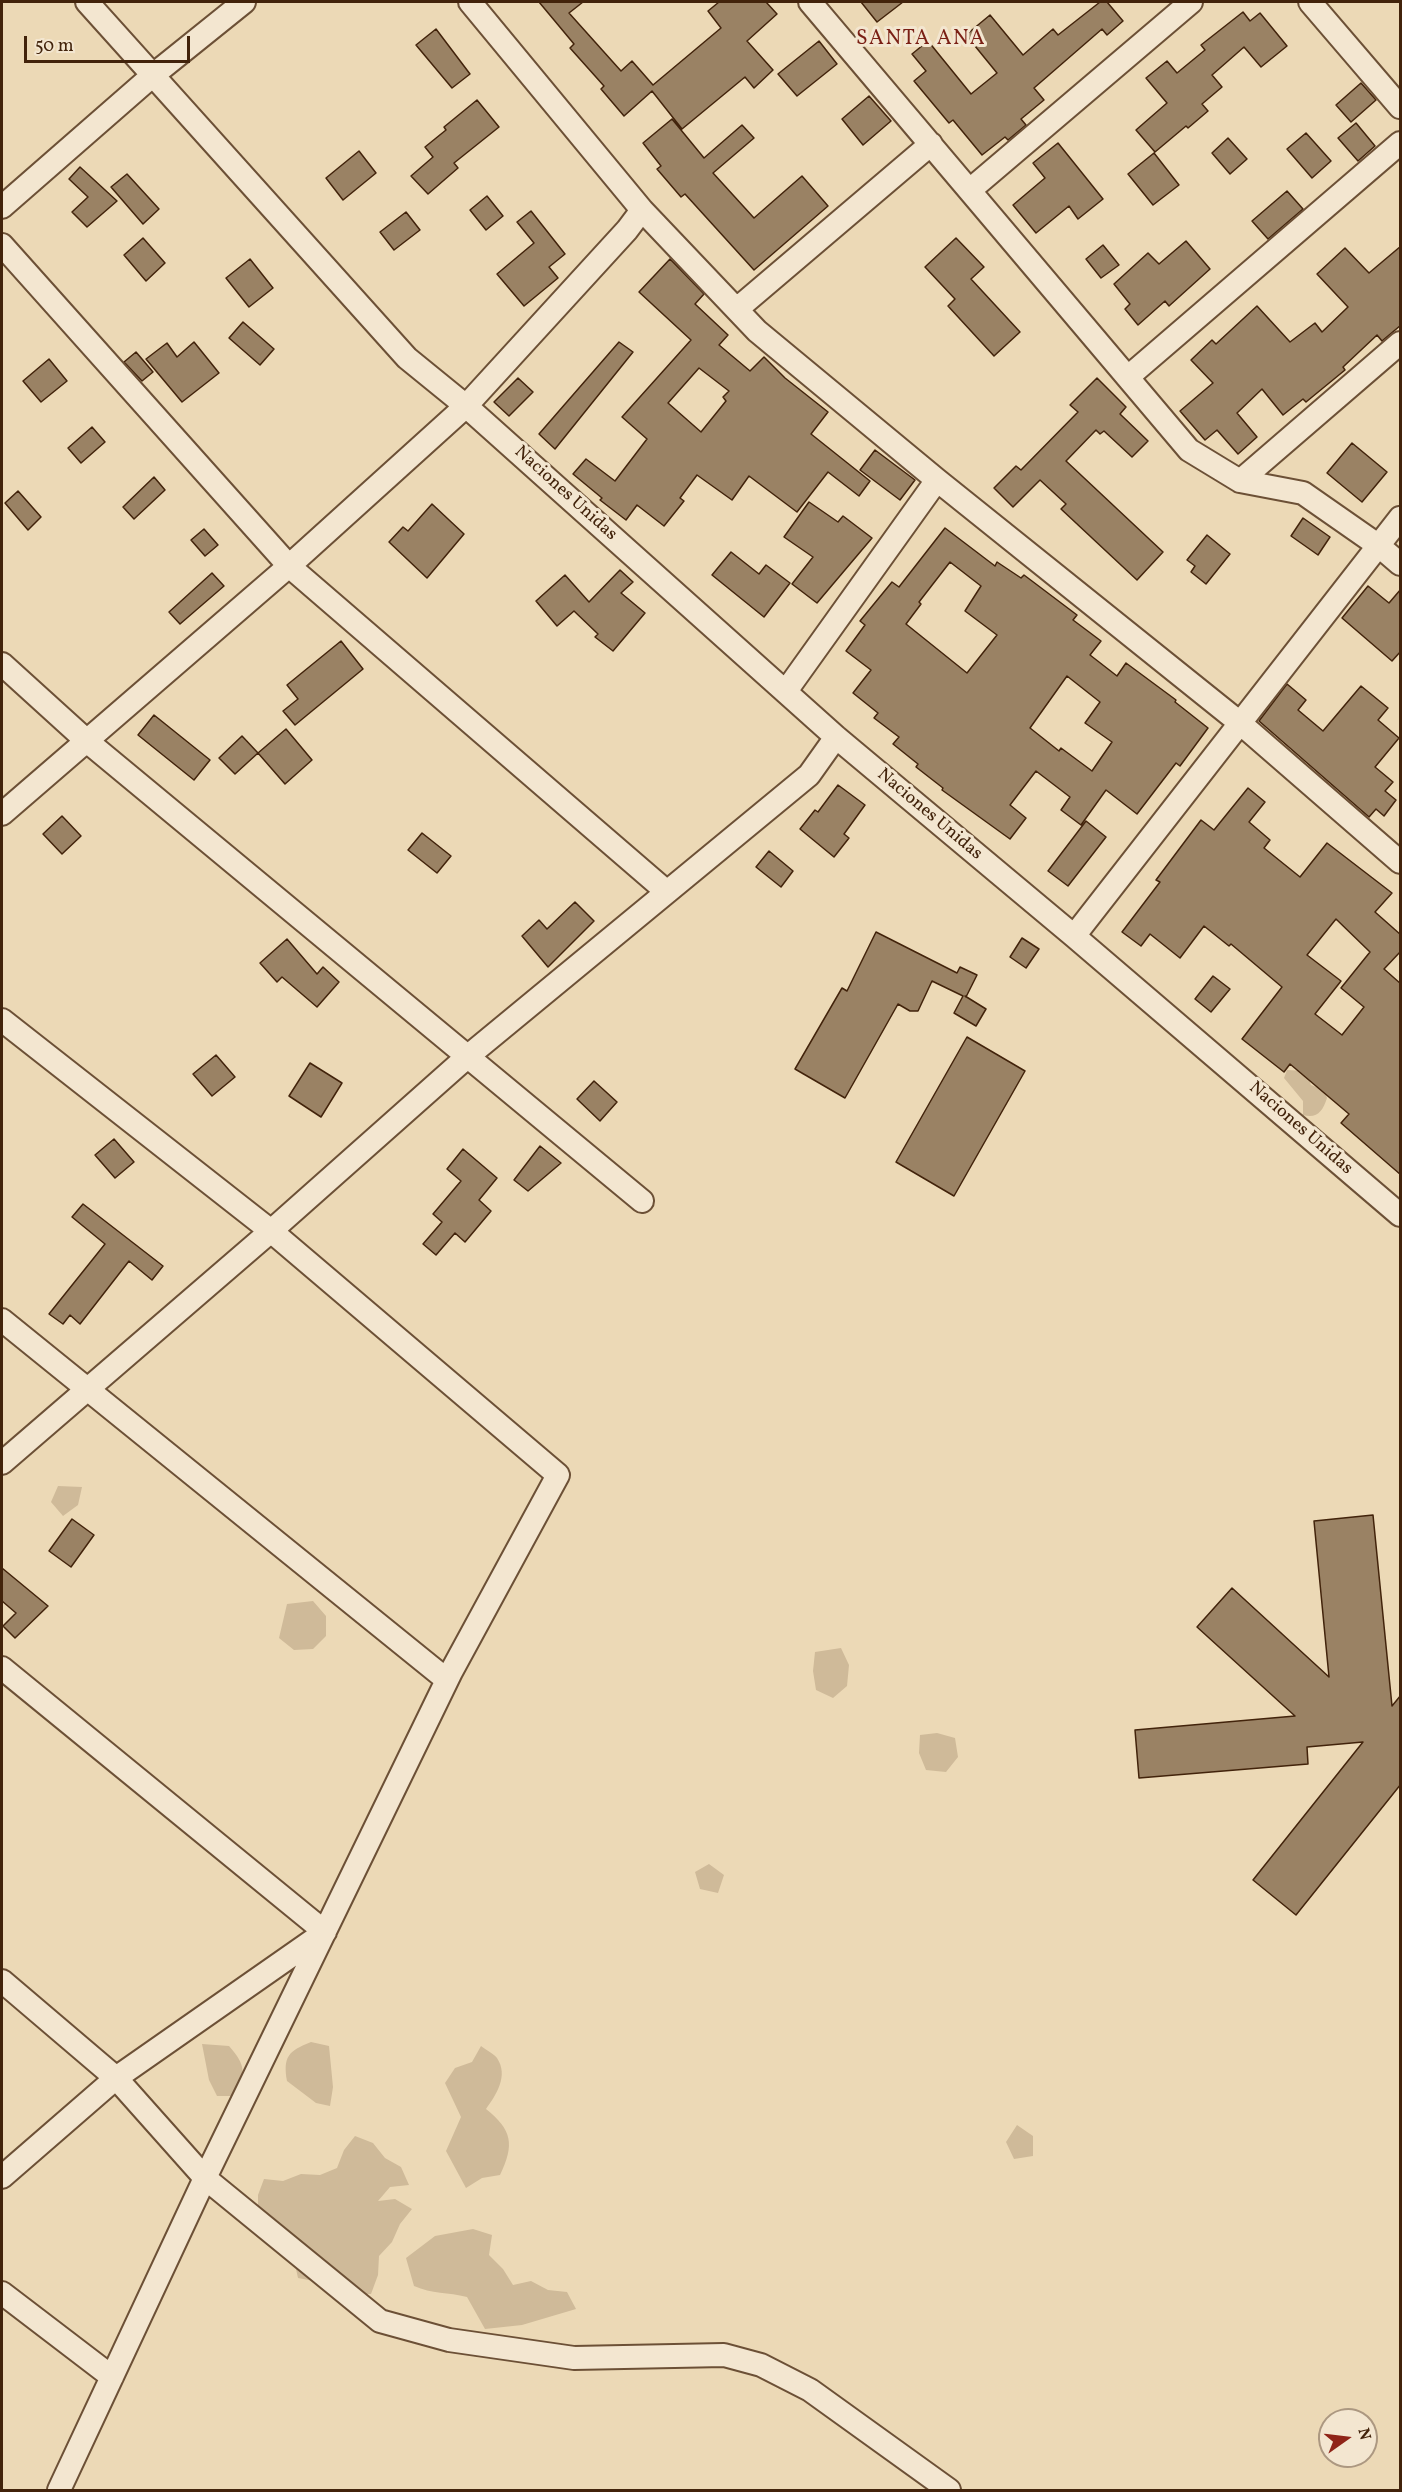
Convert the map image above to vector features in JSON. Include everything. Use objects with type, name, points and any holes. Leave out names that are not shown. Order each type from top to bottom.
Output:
[{"type":"street","name":"Naciones Unidas","points":[[87,2],[407,358],[466,406],[836,737],[1401,1215]]},
{"type":"street","points":[[2,207],[152,76],[244,2]]},
{"type":"street","points":[[470,2],[642,210],[757,330],[937,480],[1240,723],[1401,862]]},
{"type":"street","points":[[811,2],[1189,450],[1240,481],[1303,492],[1401,564]]},
{"type":"street","points":[[970,190],[1191,2]]},
{"type":"street","points":[[1310,2],[1401,107]]},
{"type":"street","points":[[1128,377],[1401,143]]},
{"type":"street","points":[[737,309],[931,144]]},
{"type":"street","points":[[2,814],[290,566],[466,406],[627,230],[642,210]]},
{"type":"street","points":[[2,245],[290,566],[667,892]]},
{"type":"street","points":[[1240,481],[1401,343]]},
{"type":"street","points":[[786,691],[937,480]]},
{"type":"street","points":[[1074,936],[1401,518]]},
{"type":"street","points":[[2,664],[88,742],[642,1202]]},
{"type":"street","points":[[2,1463],[271,1231],[467,1057],[809,775],[836,737]]},
{"type":"street","points":[[2,1020],[271,1231],[558,1475],[447,1680],[205,2178],[58,2490]]},
{"type":"street","points":[[2,1320],[447,1680]]},
{"type":"street","points":[[2,1668],[325,1932]]},
{"type":"street","points":[[2,2177],[116,2078],[325,1932]]},
{"type":"street","points":[[2,1981],[116,2078],[205,2178],[380,2321],[449,2340],[574,2358],[724,2355],[761,2365],[810,2390],[949,2490]]},
{"type":"street","points":[[2,2293],[112,2377]]},
{"type":"shaded area","points":[[1287,1070],[1306,1071],[1311,1085],[1324,1090],[1327,1098],[1319,1113],[1312,1116],[1303,1115],[1303,1101],[1284,1078]]},
{"type":"shaded area","points":[[58,1486],[82,1487],[78,1505],[63,1516],[51,1502]]},
{"type":"shaded area","points":[[313,1601],[326,1616],[326,1636],[313,1649],[294,1650],[279,1638],[287,1604]]},
{"type":"shaded area","points":[[841,1648],[849,1665],[847,1686],[833,1698],[816,1690],[813,1671],[815,1652]]},
{"type":"shaded area","points":[[937,1733],[955,1738],[958,1757],[946,1772],[926,1770],[919,1753],[920,1735]]},
{"type":"shaded area","points":[[709,1864],[724,1875],[718,1893],[700,1889],[695,1872]]},
{"type":"shaded area","points":[[311,2042],[329,2046],[333,2087],[330,2106],[316,2103],[287,2081],[286,2066],[289,2056]]},
{"type":"shaded area","points":[[202,2044],[229,2046],[239,2059],[242,2076],[235,2096],[217,2096],[209,2080]]},
{"type":"shaded area","points":[[481,2046],[496,2056],[502,2072],[500,2085],[486,2109],[506,2131],[509,2146],[500,2175],[482,2178],[466,2188],[446,2151],[461,2117],[445,2083],[455,2068],[472,2062]]},
{"type":"shaded area","points":[[1017,2125],[1033,2136],[1033,2156],[1014,2159],[1006,2142]]},
{"type":"shaded area","points":[[355,2136],[373,2143],[385,2158],[401,2167],[409,2185],[390,2187],[378,2201],[395,2199],[412,2209],[400,2224],[392,2242],[379,2256],[378,2275],[371,2294],[352,2294],[335,2285],[298,2278],[294,2260],[258,2229],[258,2195],[264,2179],[283,2181],[301,2174],[320,2175],[337,2168],[344,2150]]},
{"type":"shaded area","points":[[473,2229],[492,2235],[489,2255],[503,2269],[513,2285],[531,2281],[548,2290],[567,2292],[576,2309],[522,2325],[485,2329],[467,2297],[414,2286],[406,2258],[435,2236]]},
{"type":"building","points":[[539,2],[583,2],[569,13],[621,71],[632,61],[653,85],[721,28],[708,11],[719,2],[766,2],[777,14],[747,41],[773,70],[754,88],[745,77],[682,129],[652,91],[624,116],[601,89],[604,86],[570,48],[574,44]]},
{"type":"building","points":[[861,2],[903,2],[877,22]]},
{"type":"building","points":[[1100,2],[1107,2],[1123,21],[1107,35],[1102,29],[1034,88],[1044,100],[1021,119],[1026,125],[1008,140],[1005,137],[982,155],[953,120],[949,123],[914,81],[926,71],[912,54],[928,41],[971,94],[997,73],[966,35],[990,15],[1023,55],[1053,29],[1058,35]]},
{"type":"building","points":[[1243,12],[1250,21],[1260,13],[1287,46],[1261,67],[1244,47],[1212,75],[1222,87],[1202,104],[1208,111],[1155,152],[1136,130],[1167,103],[1146,78],[1167,61],[1177,73],[1205,50],[1201,45]]},
{"type":"building","points":[[436,29],[470,74],[452,88],[416,45]]},
{"type":"building","points":[[819,41],[837,64],[797,96],[778,74]]},
{"type":"building","points":[[1361,83],[1376,100],[1351,122],[1336,105]]},
{"type":"building","points":[[869,96],[891,121],[863,145],[842,119]]},
{"type":"building","points":[[477,100],[499,127],[454,163],[458,168],[428,194],[411,176],[433,157],[425,147],[446,130],[444,127]]},
{"type":"building","points":[[672,119],[704,158],[742,125],[754,138],[713,173],[754,218],[802,176],[828,206],[754,270],[685,194],[681,197],[657,169],[661,166],[643,143]]},
{"type":"building","points":[[1356,123],[1375,146],[1358,161],[1338,138]]},
{"type":"building","points":[[1306,133],[1331,161],[1312,178],[1287,149]]},
{"type":"building","points":[[1228,138],[1247,159],[1230,174],[1212,153]]},
{"type":"building","points":[[1058,143],[1103,199],[1078,219],[1069,206],[1036,233],[1013,205],[1045,178],[1033,163]]},
{"type":"building","points":[[359,151],[376,173],[343,200],[326,178]]},
{"type":"building","points":[[1154,153],[1179,185],[1153,205],[1128,174]]},
{"type":"building","points":[[80,167],[117,201],[87,227],[72,212],[88,197],[69,179]]},
{"type":"building","points":[[127,174],[159,209],[143,224],[111,187]]},
{"type":"building","points":[[1287,191],[1303,209],[1268,239],[1252,221]]},
{"type":"building","points":[[487,196],[503,216],[486,230],[470,210]]},
{"type":"building","points":[[531,211],[565,254],[549,267],[558,278],[524,306],[497,274],[534,243],[517,222]]},
{"type":"building","points":[[406,212],[420,230],[394,250],[380,232]]},
{"type":"building","points":[[143,238],[165,263],[146,281],[124,255]]},
{"type":"building","points":[[956,238],[984,267],[971,279],[1020,332],[994,356],[948,306],[955,299],[925,267]]},
{"type":"building","points":[[1186,241],[1210,269],[1169,306],[1165,301],[1138,325],[1125,309],[1130,304],[1114,284],[1148,253],[1159,264]]},
{"type":"building","points":[[1103,245],[1119,265],[1101,278],[1086,259]]},
{"type":"building","points":[[1401,246],[1401,325],[1382,341],[1377,335],[1343,367],[1345,370],[1306,402],[1303,399],[1283,415],[1262,389],[1237,413],[1257,437],[1238,454],[1217,430],[1205,440],[1180,411],[1213,383],[1191,360],[1212,340],[1216,344],[1257,306],[1290,342],[1315,323],[1322,332],[1348,307],[1317,274],[1345,248],[1369,273]]},
{"type":"building","points":[[250,259],[273,288],[249,307],[226,278]]},
{"type":"building","points":[[670,259],[704,294],[695,304],[728,335],[719,345],[750,371],[764,357],[785,378],[828,412],[811,434],[870,481],[859,496],[828,472],[797,512],[749,476],[732,500],[697,475],[680,498],[684,501],[664,526],[637,505],[626,520],[600,500],[602,498],[573,474],[586,459],[615,481],[647,439],[622,417],[691,340],[639,292]],"holes":[[[699,368],[729,391],[723,397],[726,401],[701,432],[668,403]]]},
{"type":"building","points":[[243,322],[274,349],[260,365],[229,338]]},
{"type":"building","points":[[194,342],[219,373],[182,402],[146,359],[167,343],[177,357]]},
{"type":"building","points":[[619,342],[633,352],[555,449],[539,434]]},
{"type":"building","points":[[136,352],[153,372],[142,381],[124,362]]},
{"type":"building","points":[[49,359],[67,381],[41,402],[23,381]]},
{"type":"building","points":[[518,378],[533,392],[509,416],[494,402]]},
{"type":"building","points":[[1097,378],[1126,407],[1120,414],[1148,441],[1132,457],[1104,431],[1100,434],[1096,430],[1066,461],[1163,552],[1137,580],[1061,509],[1066,504],[1040,480],[1013,507],[994,488],[1016,466],[1021,470],[1078,412],[1070,405]]},
{"type":"building","points":[[92,427],[105,442],[81,463],[68,448]]},
{"type":"building","points":[[1352,443],[1387,472],[1362,502],[1327,473]]},
{"type":"building","points":[[875,450],[915,480],[900,500],[860,470]]},
{"type":"building","points":[[154,477],[165,490],[134,519],[123,507]]},
{"type":"building","points":[[18,491],[41,517],[28,530],[5,503]]},
{"type":"building","points":[[809,502],[838,522],[843,516],[872,538],[817,603],[792,584],[813,557],[784,537]]},
{"type":"building","points":[[432,504],[464,534],[427,578],[389,542],[403,527],[408,531]]},
{"type":"building","points":[[1303,518],[1330,537],[1318,555],[1291,536]]},
{"type":"building","points":[[945,528],[995,566],[997,562],[1021,578],[1024,575],[1077,615],[1073,620],[1101,641],[1090,655],[1117,676],[1126,663],[1176,700],[1175,702],[1208,728],[1180,766],[1176,763],[1137,814],[1106,790],[1081,825],[1061,810],[1070,797],[1036,771],[1010,805],[1026,818],[1010,839],[942,790],[943,788],[916,767],[918,764],[893,744],[899,737],[874,718],[878,713],[853,693],[871,670],[846,651],[865,625],[860,621],[892,582],[899,587]],"holes":[[[950,562],[981,586],[965,611],[997,635],[967,673],[906,624],[921,604],[919,602]],[[1067,676],[1100,702],[1085,723],[1112,742],[1092,771],[1061,748],[1059,751],[1030,728]]]},
{"type":"building","points":[[204,529],[218,545],[205,556],[191,540]]},
{"type":"building","points":[[1207,535],[1230,554],[1206,584],[1191,572],[1195,566],[1187,560]]},
{"type":"building","points":[[731,552],[759,574],[766,565],[790,583],[764,617],[712,575]]},
{"type":"building","points":[[620,570],[633,582],[621,593],[645,613],[613,651],[595,637],[598,634],[574,611],[557,626],[536,601],[565,575],[589,602]]},
{"type":"building","points":[[212,573],[224,586],[180,624],[169,612]]},
{"type":"building","points":[[1368,586],[1389,603],[1401,589],[1401,651],[1392,661],[1342,618]]},
{"type":"building","points":[[341,641],[363,669],[295,725],[283,711],[298,699],[287,685]]},
{"type":"building","points":[[1287,684],[1306,700],[1298,710],[1323,731],[1361,686],[1388,708],[1378,720],[1399,738],[1375,767],[1393,782],[1385,791],[1396,800],[1384,816],[1376,809],[1369,817],[1259,721]]},
{"type":"building","points":[[154,715],[210,760],[194,780],[138,735]]},
{"type":"building","points":[[286,729],[312,760],[285,784],[258,753]]},
{"type":"building","points":[[242,736],[258,753],[235,774],[219,758]]},
{"type":"building","points":[[838,785],[865,805],[844,834],[849,838],[834,857],[800,829],[815,810],[818,812]]},
{"type":"building","points":[[1248,788],[1265,802],[1249,822],[1270,840],[1264,848],[1300,877],[1327,843],[1392,893],[1375,912],[1401,935],[1401,951],[1384,969],[1401,984],[1401,1175],[1341,1123],[1349,1114],[1290,1064],[1284,1072],[1242,1039],[1282,987],[1231,944],[1229,946],[1204,926],[1180,958],[1150,934],[1141,946],[1122,932],[1160,882],[1156,880],[1201,820],[1214,830]],"holes":[[[1336,919],[1370,952],[1341,988],[1364,1007],[1342,1035],[1315,1014],[1341,981],[1307,955]]]},
{"type":"building","points":[[62,816],[81,836],[62,854],[43,834]]},
{"type":"building","points":[[1086,821],[1106,837],[1068,886],[1048,871]]},
{"type":"building","points":[[422,833],[451,856],[437,873],[408,850]]},
{"type":"building","points":[[769,851],[793,871],[781,887],[756,867]]},
{"type":"building","points":[[575,902],[594,921],[548,967],[522,936],[539,920],[547,929]]},
{"type":"building","points":[[876,932],[957,973],[960,967],[977,975],[966,997],[986,1009],[976,1026],[954,1013],[963,996],[932,981],[918,1011],[910,1011],[898,1004],[845,1098],[795,1069],[842,988],[847,991]]},
{"type":"building","points":[[1022,938],[1039,949],[1026,968],[1010,957]]},
{"type":"building","points":[[287,939],[317,974],[323,967],[339,982],[317,1007],[282,977],[277,982],[260,963]]},
{"type":"building","points":[[1213,976],[1230,989],[1211,1012],[1195,999]]},
{"type":"building","points":[[967,1037],[1025,1071],[954,1196],[896,1162]]},
{"type":"building","points":[[216,1055],[235,1077],[212,1096],[193,1074]]},
{"type":"building","points":[[310,1063],[342,1083],[321,1117],[289,1096]]},
{"type":"building","points":[[594,1081],[617,1102],[600,1121],[577,1099]]},
{"type":"building","points":[[114,1139],[134,1162],[115,1178],[95,1155]]},
{"type":"building","points":[[540,1146],[561,1163],[528,1191],[514,1180]]},
{"type":"building","points":[[463,1149],[497,1178],[479,1200],[491,1211],[465,1242],[455,1233],[436,1255],[423,1244],[442,1222],[433,1214],[461,1181],[447,1169]]},
{"type":"building","points":[[83,1204],[163,1266],[152,1280],[129,1261],[80,1324],[70,1315],[63,1324],[49,1314],[105,1244],[72,1217]]},
{"type":"building","points":[[1373,1515],[1392,1706],[1401,1695],[1401,1784],[1296,1915],[1253,1880],[1363,1742],[1307,1747],[1308,1764],[1139,1778],[1135,1730],[1295,1716],[1197,1627],[1232,1588],[1329,1677],[1314,1521]]},
{"type":"building","points":[[72,1519],[94,1535],[71,1567],[49,1551]]},
{"type":"building","points":[[2,1568],[48,1606],[15,1638],[3,1626],[16,1613],[2,1601]]},
{"type":"district","name":"SANTA ANA","points":[[921,40]]}]
